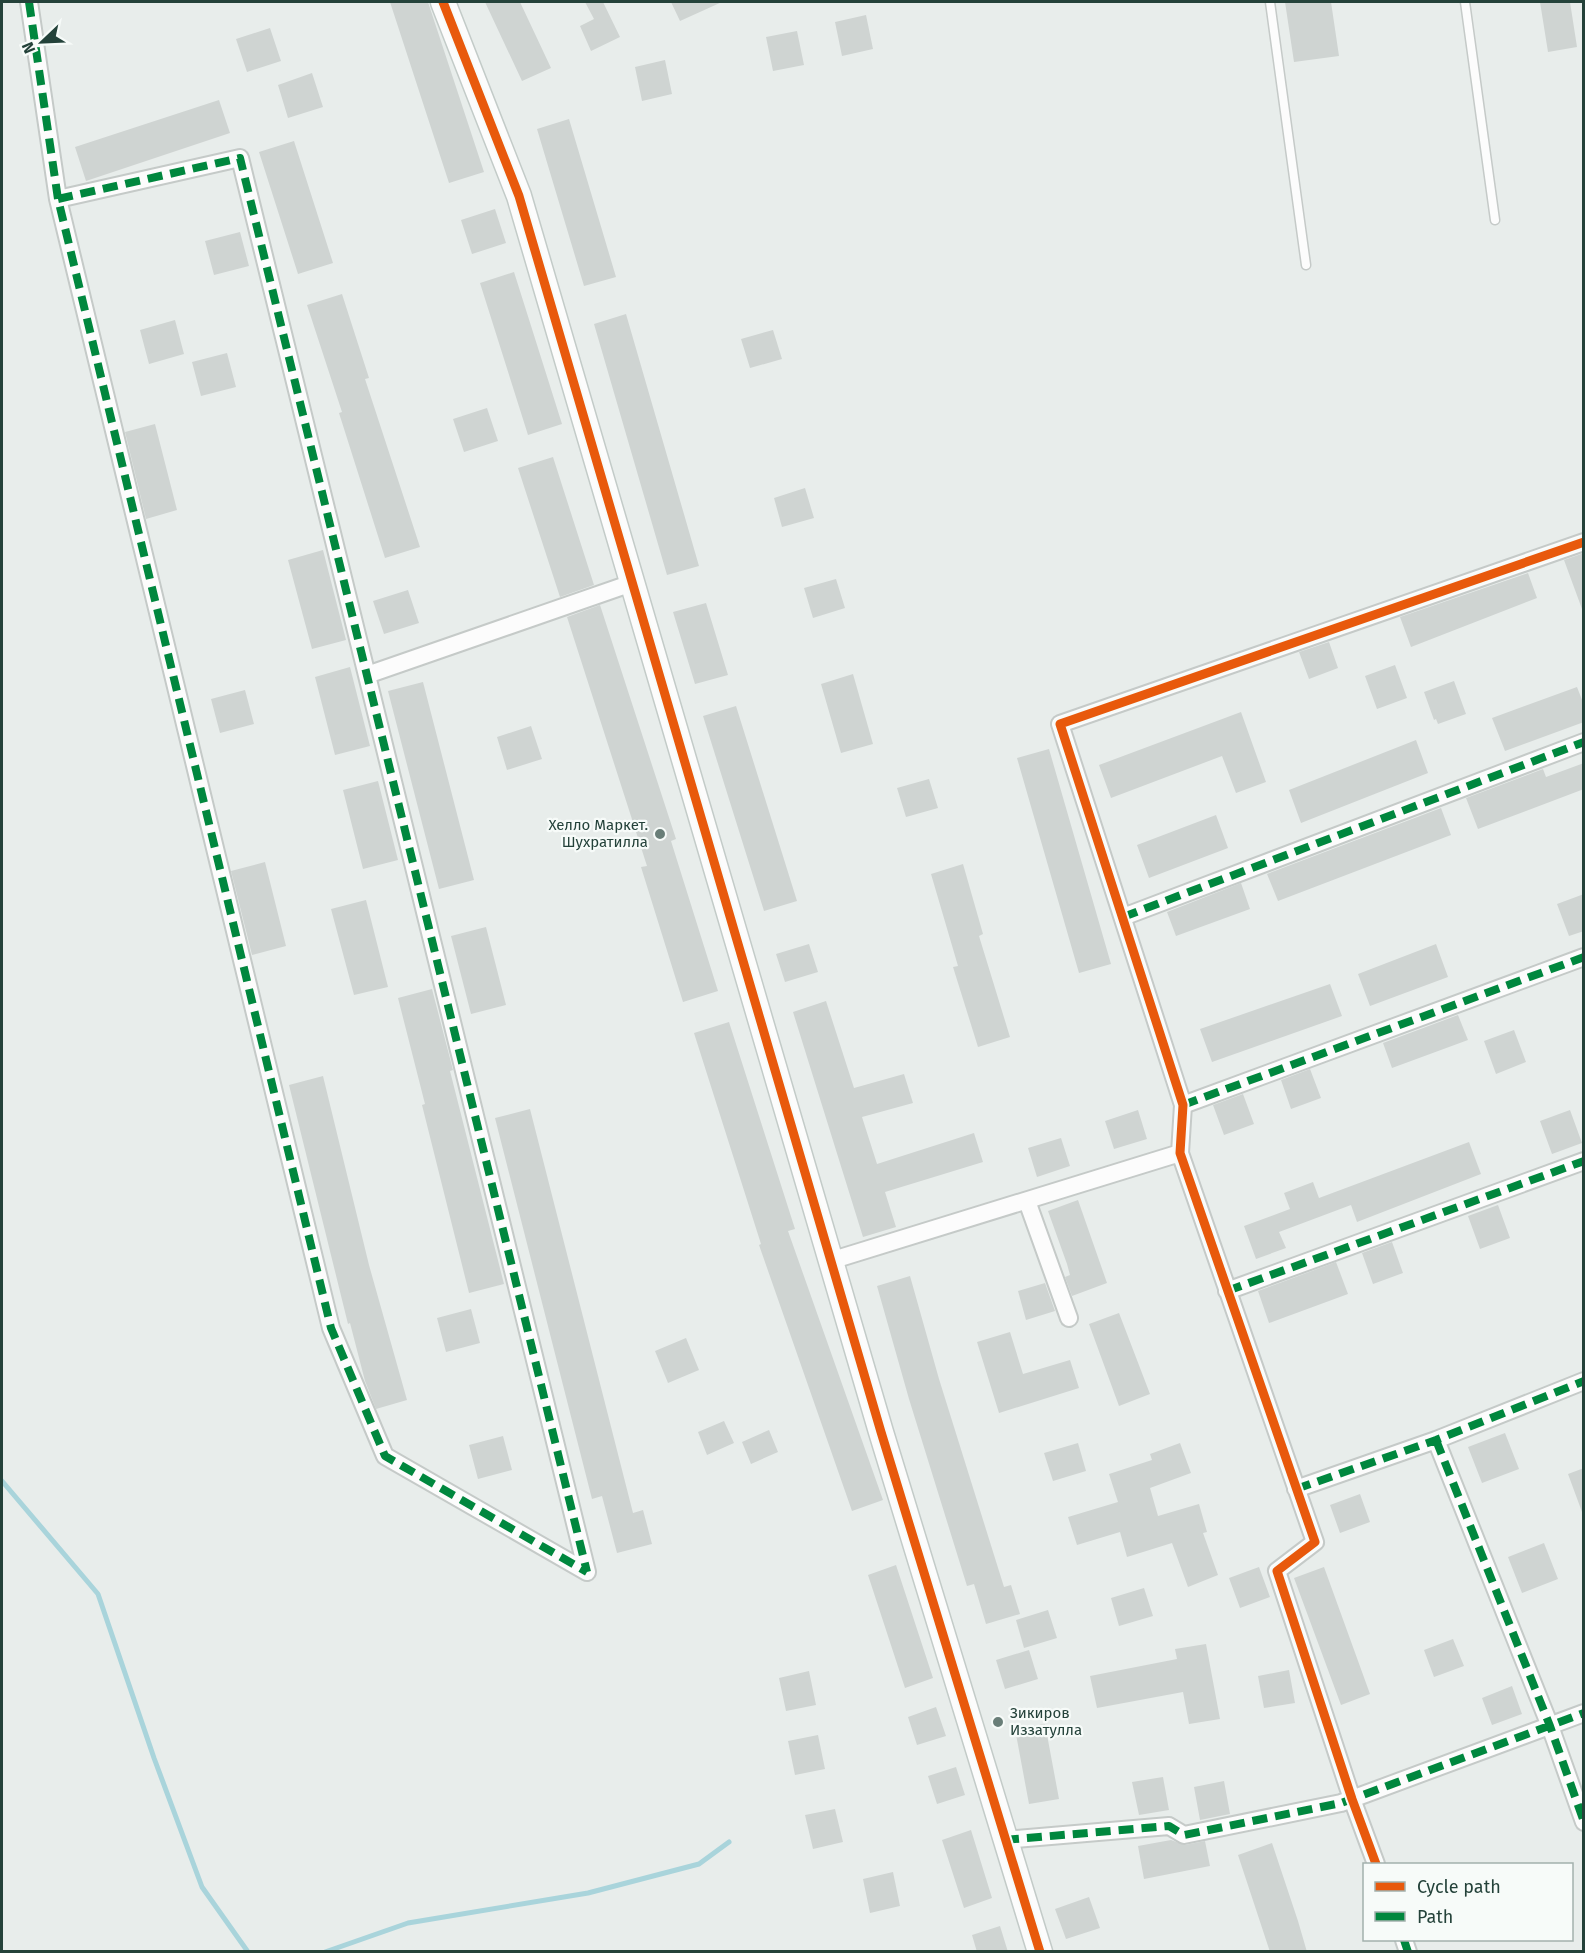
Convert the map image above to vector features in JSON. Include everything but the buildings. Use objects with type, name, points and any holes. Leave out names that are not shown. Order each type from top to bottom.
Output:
[{"type":"street","points":[[29,2],[57,199],[331,1328],[385,1456],[587,1572],[240,158],[57,199]]},
{"type":"street","points":[[443,2],[519,196],[830,1260],[1004,1840],[1040,1952]]},
{"type":"street","points":[[1376,1863],[1276,1571],[1315,1542],[1180,1153],[1183,1105],[1060,724],[1584,542]]},
{"type":"street","points":[[367,675],[632,583]]},
{"type":"street","points":[[1123,916],[1584,742]]},
{"type":"street","points":[[1183,1105],[1584,957]]},
{"type":"street","points":[[830,1260],[1180,1153]]},
{"type":"street","points":[[1227,1292],[1584,1161]]},
{"type":"street","points":[[1027,1201],[1069,1318]]},
{"type":"street","points":[[1296,1489],[1436,1440],[1584,1381]]},
{"type":"street","points":[[1436,1440],[1550,1726],[1584,1822]]},
{"type":"street","points":[[1004,1840],[1168,1826],[1184,1835],[1341,1803],[1584,1713]]},
{"type":"lane","points":[[1270,2],[1306,266]]},
{"type":"lane","points":[[1465,2],[1494,220]]},
{"type":"waterway","points":[[2,1481],[98,1594],[154,1758],[202,1887],[248,1952]]},
{"type":"waterway","points":[[325,1952],[408,1923],[588,1893],[699,1864],[729,1842]]},
{"type":"marked path","points":[[29,2],[58,199],[331,1328],[385,1456],[587,1572]]},
{"type":"marked path","points":[[58,199],[240,158],[587,1572]]},
{"type":"marked path","points":[[1123,917],[1584,742]]},
{"type":"marked path","points":[[1183,1105],[1584,957]]},
{"type":"marked path","points":[[1227,1291],[1584,1161]]},
{"type":"marked path","points":[[1296,1489],[1436,1440],[1584,1381]]},
{"type":"marked path","points":[[1436,1440],[1550,1726],[1584,1822]]},
{"type":"marked path","points":[[1004,1840],[1169,1826],[1184,1835],[1341,1803],[1584,1713]]},
{"type":"marked path","points":[[1404,1941],[1408,1952]]},
{"type":"cycle path","points":[[443,2],[519,196],[881,1432],[1040,1952]]},
{"type":"cycle path","points":[[1376,1863],[1352,1799],[1277,1571],[1315,1542],[1180,1153],[1183,1105],[1060,724],[1584,542]]},
{"type":"place","name":"Хелло Маркет. Шухратилла","points":[[660,834]]},
{"type":"place","name":"Зикиров Иззатулла","points":[[998,1722]]}]
